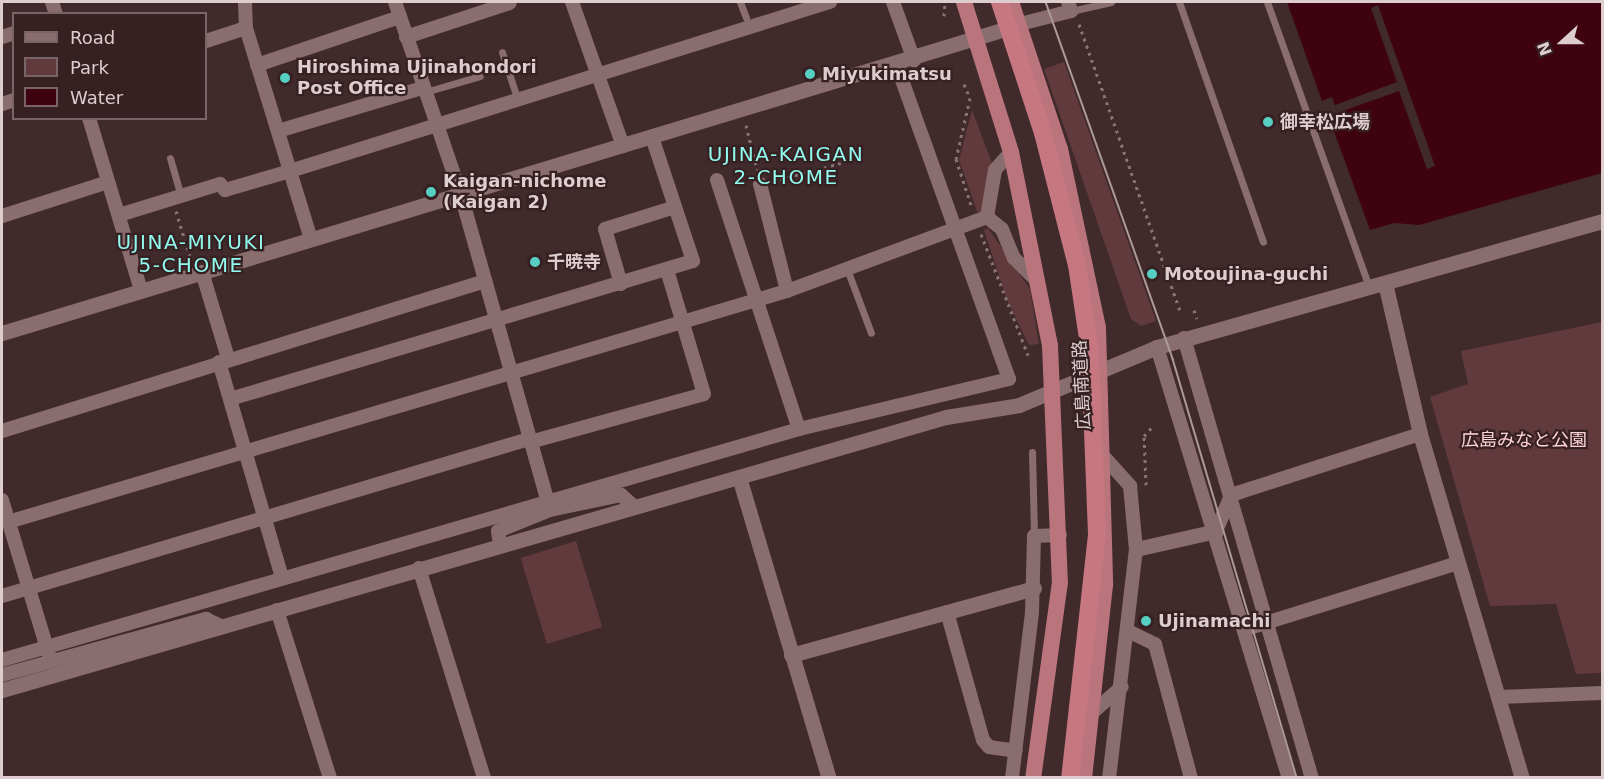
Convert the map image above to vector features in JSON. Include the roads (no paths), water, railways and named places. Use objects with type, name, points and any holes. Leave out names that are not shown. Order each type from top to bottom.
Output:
[{"type":"highway","name":"広島南道路","points":[[964,2],[1011,152],[1038,282],[1052,391],[1060,535],[1054,638],[1033,777]]},
{"type":"highway","points":[[999,2],[1043,133],[1077,265],[1090,352],[1097,535],[1070,777]]},
{"type":"highway","name":"広島南道路","points":[[1011,2],[1060,149],[1087,261],[1101,369],[1105,458],[1105,585],[1093,712],[1084,777]]},
{"type":"street","points":[[245,2],[246,28],[311,239]]},
{"type":"street","points":[[395,2],[434,125],[461,195],[508,373],[548,505]]},
{"type":"street","points":[[572,2],[623,147]]},
{"type":"street","points":[[118,215],[220,184],[225,190],[290,171],[830,2]]},
{"type":"street","points":[[893,2],[914,60]]},
{"type":"street","points":[[406,37],[510,3]]},
{"type":"street","points":[[2,333],[141,290],[197,268],[311,239],[897,66],[1070,6]]},
{"type":"street","points":[[257,65],[400,17]]},
{"type":"street","points":[[207,41],[246,28]]},
{"type":"street","points":[[2,675],[49,654],[282,577],[548,505],[799,429],[1009,379],[897,66]]},
{"type":"street","points":[[278,131],[423,90]]},
{"type":"street","points":[[89,120],[141,290]]},
{"type":"street","points":[[231,399],[693,261],[652,137]]},
{"type":"street","points":[[987,217],[995,170],[1011,152]]},
{"type":"street","points":[[717,180],[799,429]]},
{"type":"street","points":[[2,216],[108,182]]},
{"type":"street","points":[[760,184],[787,291]]},
{"type":"street","points":[[621,284],[605,229],[675,207]]},
{"type":"street","points":[[8,522],[787,291],[954,227],[987,217]]},
{"type":"street","points":[[987,217],[1002,229],[1014,258],[1038,282]]},
{"type":"street","points":[[2,690],[946,417],[1019,405],[1101,369],[1184,338],[1602,221]]},
{"type":"street","points":[[197,268],[224,360],[231,399],[245,451],[282,577]]},
{"type":"street","points":[[2,596],[264,517],[529,441],[704,394],[667,270]]},
{"type":"street","points":[[2,431],[224,360],[485,281]]},
{"type":"street","points":[[1385,283],[1420,434],[1522,777]]},
{"type":"street","points":[[1184,338],[1312,777]]},
{"type":"street","points":[[1157,347],[1246,628],[1289,777]]},
{"type":"street","points":[[1216,531],[1231,495],[1420,434]]},
{"type":"street","points":[[1105,458],[1130,486],[1136,549],[1130,632],[1109,777]]},
{"type":"street","points":[[739,477],[829,777]]},
{"type":"street","points":[[500,545],[498,531],[548,505],[621,495],[635,507]]},
{"type":"street","points":[[2,500],[49,654]]},
{"type":"street","points":[[1136,549],[1216,531]]},
{"type":"street","points":[[1012,777],[1034,588],[1034,536],[1060,535]]},
{"type":"street","points":[[1246,628],[1458,563]]},
{"type":"street","points":[[419,568],[484,777]]},
{"type":"street","points":[[791,655],[1034,588]]},
{"type":"street","points":[[277,610],[330,777]]},
{"type":"street","points":[[947,612],[983,740],[989,747],[1016,751]]},
{"type":"street","points":[[2,660],[49,654],[206,619],[223,627]]},
{"type":"street","points":[[1130,632],[1155,644],[1191,777]]},
{"type":"street","points":[[1093,712],[1122,687]]},
{"type":"street","points":[[1498,697],[1602,693]]},
{"type":"street","points":[[1020,722],[1037,750]]},
{"type":"lane","points":[[740,2],[746,18]]},
{"type":"lane","points":[[1070,6],[1111,2]]},
{"type":"lane","points":[[1179,2],[1263,242]]},
{"type":"lane","points":[[1267,2],[1369,287]]},
{"type":"lane","points":[[502,52],[518,101]]},
{"type":"lane","points":[[423,90],[480,76]]},
{"type":"lane","points":[[170,158],[176,197]]},
{"type":"lane","points":[[847,269],[871,333]]},
{"type":"lane","points":[[1032,452],[1034,536]]},
{"type":"water","points":[[1287,2],[1602,2],[1602,173],[1419,225],[1394,223],[1370,230],[1332,126],[1341,122],[1332,97],[1322,101]]},
{"type":"tram line","points":[[1046,2],[1173,359],[1297,778]]},
{"type":"place","name":"Miyukimatsu","points":[[810,74]]},
{"type":"place","name":"Hiroshima Ujinahondori Post Office","points":[[285,78]]},
{"type":"place","name":"御幸松広場","points":[[1268,122]]},
{"type":"place","name":"Kaigan-nichome (Kaigan 2)","points":[[431,192]]},
{"type":"place","name":"千暁寺","points":[[535,262]]},
{"type":"place","name":"Motoujina-guchi","points":[[1152,274]]},
{"type":"place","name":"Ujinamachi","points":[[1146,621]]},
{"type":"district","name":"UJINA-KAIGAN 2-CHOME","points":[[786,166]]},
{"type":"district","name":"UJINA-MIYUKI 5-CHOME","points":[[191,254]]},
{"type":"park label","name":"広島みなと公園","points":[[1524,440]]}]
